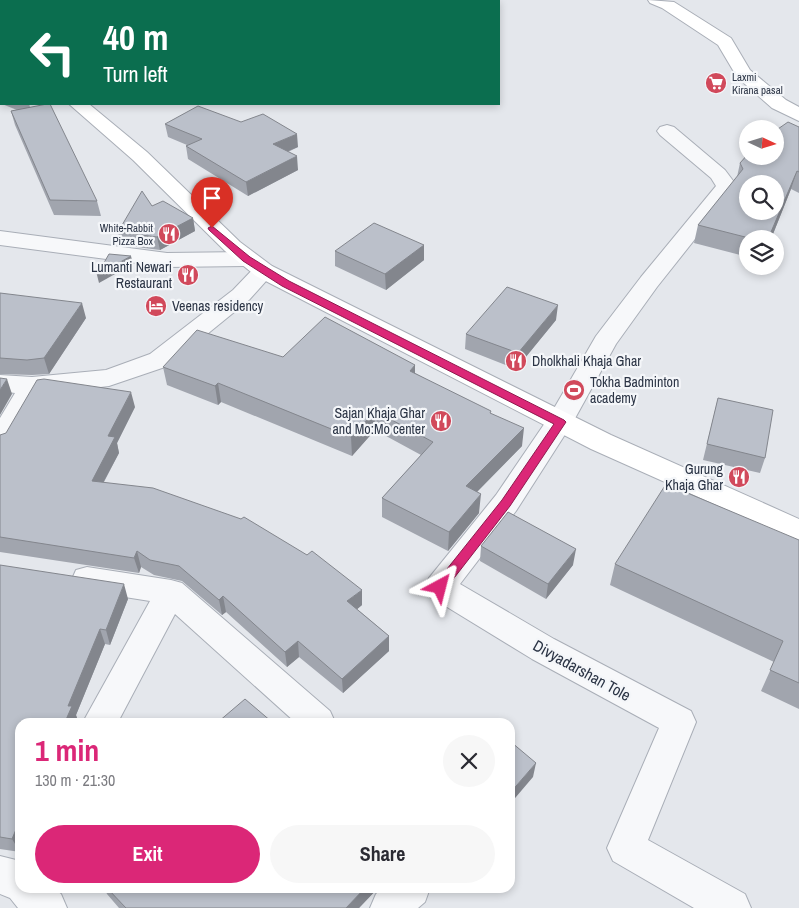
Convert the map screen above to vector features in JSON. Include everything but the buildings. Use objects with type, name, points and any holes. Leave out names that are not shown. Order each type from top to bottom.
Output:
[{"type":"main road","points":[[656,0],[668,5],[725,42],[743,73],[779,104],[799,115]]},
{"type":"main road","points":[[79,105],[148,164],[201,218],[255,265],[560,422],[799,531]]},
{"type":"street","points":[[560,422],[606,342],[649,282],[727,186],[718,174],[667,131]]},
{"type":"street","points":[[0,238],[167,260],[255,265],[241,296],[160,360],[109,378],[32,386],[0,383]]},
{"type":"street","points":[[0,441],[32,386]]},
{"type":"street","name":"Divyadarshan Tole","points":[[560,422],[506,503],[440,587],[543,649],[679,722],[626,848],[731,908]]},
{"type":"street","points":[[57,574],[172,592],[314,718]]},
{"type":"street","points":[[102,718],[172,592]]},
{"type":"street","points":[[32,893],[47,908]]},
{"type":"street","points":[[390,908],[406,893]]},
{"type":"place","name":"Laxmi Kirana pasal","points":[[716,83]]},
{"type":"place","name":"White-Rabbit Pizza Box","points":[[169,234]]},
{"type":"place","name":"Lumanti Newari Restaurant","points":[[188,275]]},
{"type":"place","name":"Veenas residency","points":[[156,306]]},
{"type":"place","name":"Dholkhali Khaja Ghar","points":[[516,361]]},
{"type":"place","name":"Tokha Badminton academy","points":[[574,390]]},
{"type":"place","name":"Sajan Khaja Ghar and Mo:Mo center","points":[[441,421]]},
{"type":"place","name":"Gurung Khaja Ghar","points":[[739,477]]},
{"type":"route","points":[[212,228],[246,259],[286,284],[560,422],[506,503],[440,587]]}]
